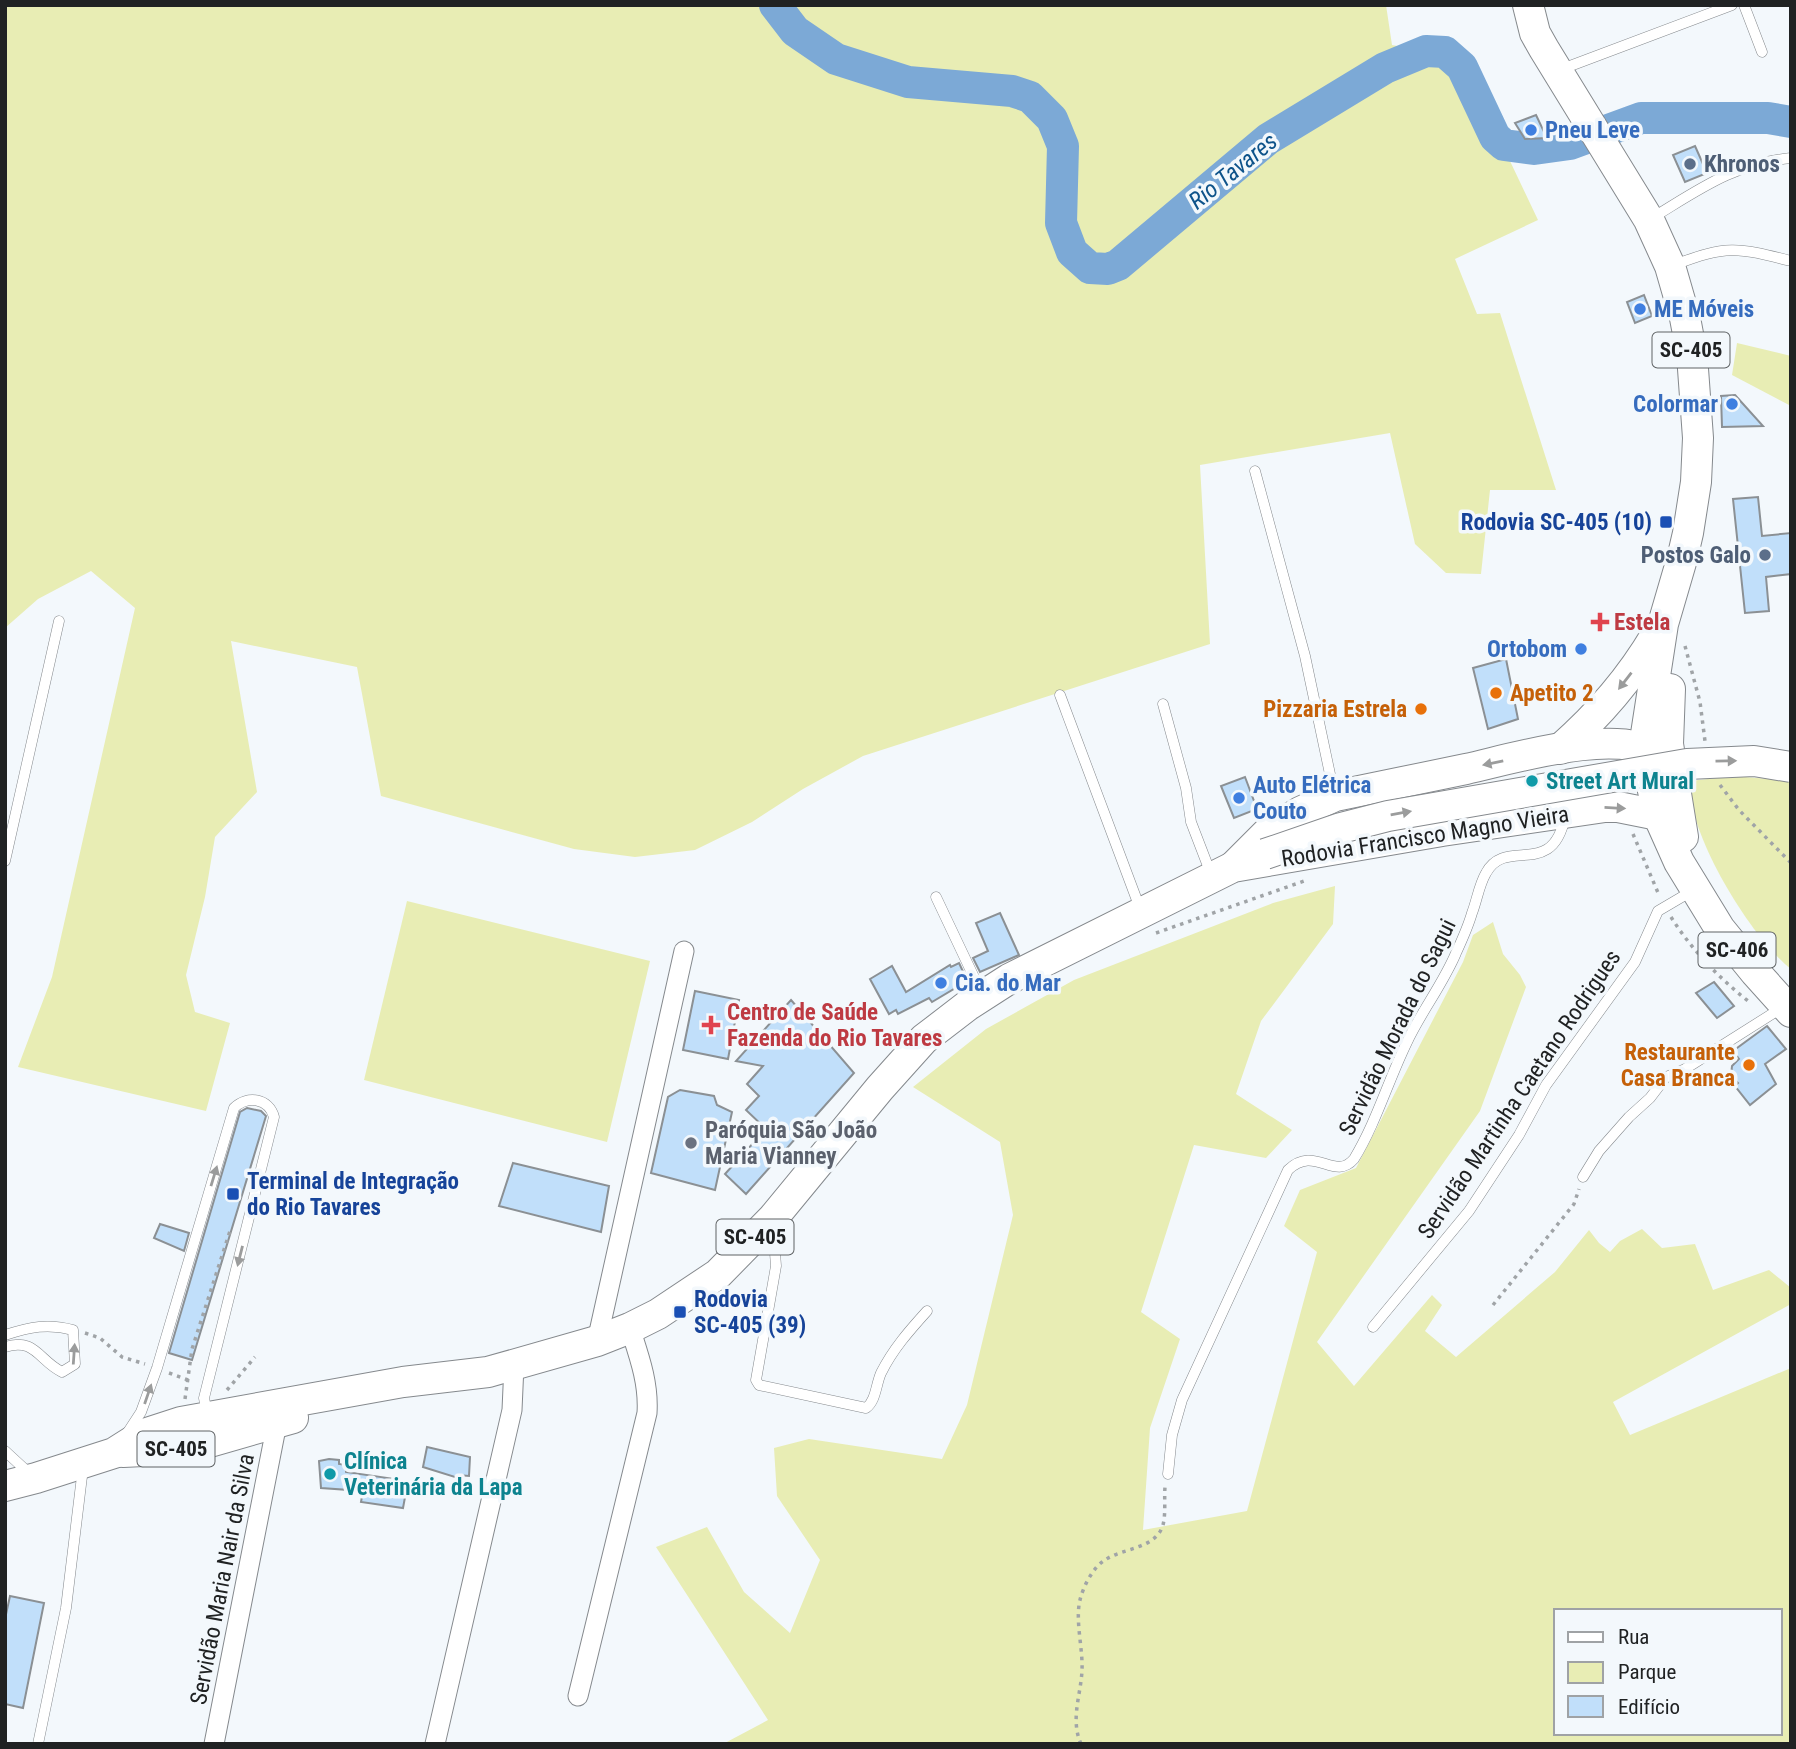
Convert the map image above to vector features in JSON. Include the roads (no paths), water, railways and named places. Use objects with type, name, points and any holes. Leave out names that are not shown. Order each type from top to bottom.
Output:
[{"type":"main road","name":"SC-405","points":[[1528,5],[1535,33],[1556,71],[1649,220],[1670,266],[1692,355],[1698,438],[1696,482],[1682,559],[1668,744],[1671,762]]},
{"type":"main road","name":"SC-405","points":[[1644,747],[1663,624],[1682,559]]},
{"type":"main road","points":[[1560,749],[1601,710],[1624,683],[1663,624]]},
{"type":"main road","name":"Rodovia Francisco Magno Vieira","points":[[114,1453],[144,1434],[197,1412],[403,1382],[488,1373],[631,1328],[667,1309],[718,1274],[773,1219],[903,1061],[948,1020],[1009,979],[1147,923],[1223,872],[1268,832],[1335,796],[1560,749],[1612,744],[1644,747]]},
{"type":"main road","points":[[1644,747],[1671,762],[1677,810],[1696,889]]},
{"type":"main road","name":"SC-406","points":[[1644,747],[1658,815],[1667,839],[1720,929],[1787,1009]]},
{"type":"main road","name":"SC-405","points":[[1223,872],[1265,854],[1341,828],[1388,816],[1687,764],[1755,761],[1791,767]]},
{"type":"main road","name":"Rodovia Francisco Magno Vieira","points":[[1223,872],[1442,831],[1618,807],[1658,815]]},
{"type":"main road","name":"Rodovia Francisco Magno Vieira","points":[[5,1486],[114,1453],[185,1449],[403,1382]]},
{"type":"street","points":[[597,1340],[684,951]]},
{"type":"street","points":[[578,1696],[647,1413],[645,1374],[631,1328]]},
{"type":"street","points":[[435,1744],[512,1410],[514,1365]]},
{"type":"street","name":"Servidão Maria Nair da Silva","points":[[214,1744],[276,1423]]},
{"type":"lane","points":[[1556,71],[1732,5]]},
{"type":"lane","points":[[1744,5],[1762,52]]},
{"type":"lane","points":[[1649,220],[1731,171],[1756,163],[1791,158]]},
{"type":"lane","points":[[1670,266],[1712,251],[1730,249],[1747,250],[1791,261]]},
{"type":"lane","points":[[1255,471],[1305,656],[1335,796]]},
{"type":"lane","points":[[5,861],[59,621]]},
{"type":"lane","points":[[1060,695],[1147,923]]},
{"type":"lane","points":[[1163,704],[1191,822],[1223,872]]},
{"type":"lane","name":"Servidão Morada do Sagui","points":[[1168,1474],[1172,1435],[1182,1400],[1288,1170],[1303,1160],[1315,1160],[1340,1168],[1348,1166],[1354,1159],[1408,1040],[1453,960],[1471,918],[1487,869],[1494,862],[1506,857],[1539,854],[1550,848],[1558,841],[1566,814]]},
{"type":"lane","name":"Servidão Martinha Caetano Rodrigues","points":[[1373,1327],[1469,1211],[1519,1135],[1546,1085],[1635,962],[1658,911],[1696,889]]},
{"type":"lane","points":[[936,897],[983,996]]},
{"type":"lane","points":[[1583,1177],[1599,1151],[1650,1098],[1666,1077],[1685,1069],[1787,1009]]},
{"type":"lane","points":[[114,1453],[141,1412],[157,1368],[234,1108],[244,1100],[260,1100],[272,1110],[274,1117],[197,1412],[236,1435]]},
{"type":"lane","points":[[773,1219],[776,1266],[756,1380],[759,1385],[866,1408],[872,1404],[877,1381],[891,1352],[927,1311]]},
{"type":"lane","points":[[5,1335],[40,1325],[57,1325],[73,1330],[75,1364],[62,1372],[52,1367],[31,1346],[16,1343],[5,1347]]},
{"type":"lane","points":[[5,1451],[36,1478]]},
{"type":"lane","points":[[38,1744],[66,1608],[84,1462]]},
{"type":"waterway","name":"Rio Tavares","points":[[775,5],[795,31],[836,59],[908,82],[1012,91],[1030,97],[1052,119],[1063,146],[1061,223],[1072,252],[1090,268],[1108,269],[1118,265],[1268,139],[1385,68],[1426,51],[1445,52],[1462,67],[1495,137],[1504,145],[1534,149],[1570,144],[1641,118],[1768,118],[1791,122]]},
{"type":"place","name":"Pneu Leve","points":[[1531,130]]},
{"type":"place","name":"Khronos","points":[[1690,164]]},
{"type":"place","name":"ME Móveis","points":[[1640,309]]},
{"type":"place","name":"Colormar","points":[[1732,404]]},
{"type":"place","name":"Rodovia SC-405 (10)","points":[[1666,522]]},
{"type":"place","name":"Postos Galo","points":[[1765,555]]},
{"type":"place","name":"Estela","points":[[1600,622]]},
{"type":"place","name":"Ortobom","points":[[1581,649]]},
{"type":"place","name":"Apetito 2","points":[[1496,693]]},
{"type":"place","name":"Pizzaria Estrela","points":[[1421,709]]},
{"type":"place","name":"Street Art Mural","points":[[1532,781]]},
{"type":"place","name":"Auto Elétrica Couto","points":[[1239,798]]},
{"type":"place","name":"Cia. do Mar","points":[[941,983]]},
{"type":"place","name":"Centro de Saúde Fazenda do Rio Tavares","points":[[711,1025]]},
{"type":"place","name":"Restaurante Casa Branca","points":[[1749,1065]]},
{"type":"place","name":"Paróquia São João Maria Vianney","points":[[691,1143]]},
{"type":"place","name":"Terminal de Integração do Rio Tavares","points":[[233,1194]]},
{"type":"place","name":"Rodovia SC-405 (39)","points":[[680,1312]]},
{"type":"place","name":"Clínica Veterinária da Lapa","points":[[330,1474]]}]
